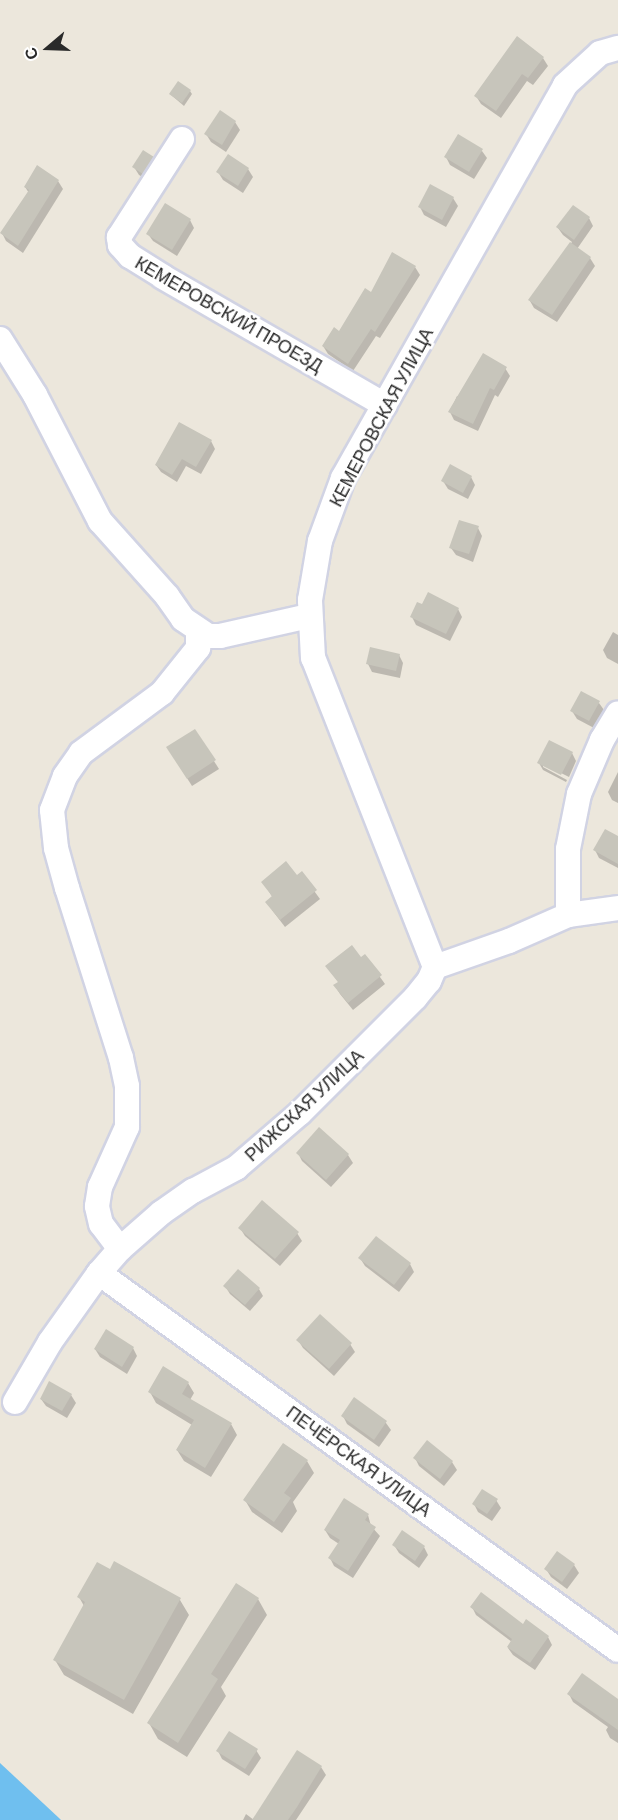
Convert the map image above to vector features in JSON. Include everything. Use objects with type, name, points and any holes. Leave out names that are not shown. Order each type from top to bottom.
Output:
[{"type":"street","name":"КЕМЕРОВСКАЯ УЛИЦА","points":[[435,967],[426,939],[318,676],[313,658],[309,616],[320,541],[330,507],[344,478],[565,85],[600,53],[618,48]]},
{"type":"street","name":"КЕМЕРОВСКИЙ ПРОЕЗД","points":[[182,140],[119,237],[120,245],[130,256],[163,278],[386,405]]},
{"type":"street","points":[[0,339],[34,395],[100,521],[166,596],[183,619],[208,636],[220,636],[309,616]]},
{"type":"street","points":[[120,1249],[101,1224],[97,1206],[100,1187],[127,1127],[128,1086],[64,878],[56,848],[52,810],[65,776],[81,753],[162,693],[198,648],[198,631]]},
{"type":"street","points":[[568,915],[568,849],[579,794],[602,740],[618,713]]},
{"type":"street","points":[[435,967],[509,941],[568,915],[618,908]]},
{"type":"street","name":"РИЖСКАЯ УЛИЦА","points":[[15,1402],[50,1342],[99,1273],[120,1249],[161,1213],[193,1191],[236,1168],[293,1120],[415,998],[429,981],[435,967]]},
{"type":"street","name":"ПЕЧЁРСКАЯ УЛИЦА","points":[[99,1273],[618,1650]]},
{"type":"water","points":[[0,1763],[59,1818],[61,1820],[0,1820]]},
{"type":"building","points":[[517,36],[544,57],[528,78],[522,74],[496,111],[474,96]]},
{"type":"building","points":[[178,81],[191,90],[182,103],[169,94]]},
{"type":"building","points":[[220,110],[236,121],[222,145],[204,134]]},
{"type":"building","points":[[458,134],[483,149],[469,172],[444,157]]},
{"type":"building","points":[[143,150],[154,157],[143,174],[132,167]]},
{"type":"building","points":[[228,154],[249,168],[238,186],[216,172]]},
{"type":"building","points":[[37,165],[59,180],[18,246],[0,233],[29,190],[24,187]]},
{"type":"building","points":[[430,184],[454,197],[442,220],[418,207]]},
{"type":"building","points":[[165,203],[191,219],[172,250],[146,234]]},
{"type":"building","points":[[573,205],[590,217],[574,240],[556,227]]},
{"type":"building","points":[[570,242],[591,257],[552,315],[528,300]]},
{"type":"building","points":[[392,252],[416,266],[375,332],[371,329],[348,364],[322,346],[334,327],[339,331],[365,288],[371,292]]},
{"type":"building","points":[[483,353],[507,367],[494,390],[490,388],[473,424],[448,412]]},
{"type":"building","points":[[179,422],[212,440],[196,467],[182,459],[172,475],[155,465]]},
{"type":"building","points":[[450,464],[472,476],[463,493],[441,481]]},
{"type":"building","points":[[459,520],[479,526],[469,554],[449,548]]},
{"type":"building","points":[[428,592],[459,608],[446,634],[410,617],[417,602],[422,604]]},
{"type":"building","points":[[370,647],[400,654],[396,671],[366,664]]},
{"type":"building","points":[[581,691],[600,701],[589,721],[570,711]]},
{"type":"building","points":[[195,729],[216,760],[187,779],[166,747]]},
{"type":"building","points":[[549,740],[573,752],[561,775],[537,763]]},
{"type":"building","points":[[605,829],[618,836],[618,864],[593,850]]},
{"type":"building","points":[[286,861],[297,875],[302,871],[317,890],[280,920],[265,902],[272,896],[261,882]]},
{"type":"building","points":[[352,945],[361,957],[365,954],[382,975],[348,1003],[333,985],[338,982],[325,966]]},
{"type":"building","points":[[319,1127],[349,1154],[326,1180],[296,1153]]},
{"type":"building","points":[[262,1200],[299,1232],[275,1259],[238,1228]]},
{"type":"building","points":[[376,1236],[411,1263],[394,1285],[358,1258]]},
{"type":"building","points":[[238,1269],[260,1288],[245,1305],[223,1286]]},
{"type":"building","points":[[320,1314],[352,1343],[329,1369],[296,1340]]},
{"type":"building","points":[[106,1329],[134,1347],[122,1367],[94,1349]]},
{"type":"building","points":[[163,1366],[189,1382],[182,1394],[232,1423],[205,1468],[176,1450],[194,1420],[148,1392]]},
{"type":"building","points":[[49,1381],[72,1394],[62,1411],[40,1399]]},
{"type":"building","points":[[354,1397],[387,1421],[374,1440],[341,1416]]},
{"type":"building","points":[[427,1440],[453,1461],[440,1479],[413,1458]]},
{"type":"building","points":[[283,1443],[308,1460],[284,1493],[291,1498],[274,1522],[243,1500]]},
{"type":"building","points":[[482,1489],[498,1499],[487,1514],[472,1504]]},
{"type":"building","points":[[344,1498],[369,1514],[365,1520],[376,1527],[348,1571],[328,1558],[340,1540],[324,1530]]},
{"type":"building","points":[[402,1530],[425,1546],[415,1561],[392,1545]]},
{"type":"building","points":[[557,1551],[575,1564],[562,1582],[544,1569]]},
{"type":"building","points":[[114,1561],[181,1598],[124,1700],[53,1660],[85,1602],[77,1597],[97,1562],[110,1569]]},
{"type":"building","points":[[236,1583],[259,1598],[211,1674],[218,1679],[178,1743],[147,1723]]},
{"type":"building","points":[[481,1592],[523,1624],[526,1619],[549,1636],[530,1663],[507,1647],[512,1639],[470,1607]]},
{"type":"building","points":[[582,1673],[618,1699],[618,1730],[567,1694]]},
{"type":"building","points":[[229,1731],[258,1749],[245,1769],[216,1751]]},
{"type":"building","points":[[297,1750],[322,1766],[297,1807],[288,1820],[252,1820]]}]
